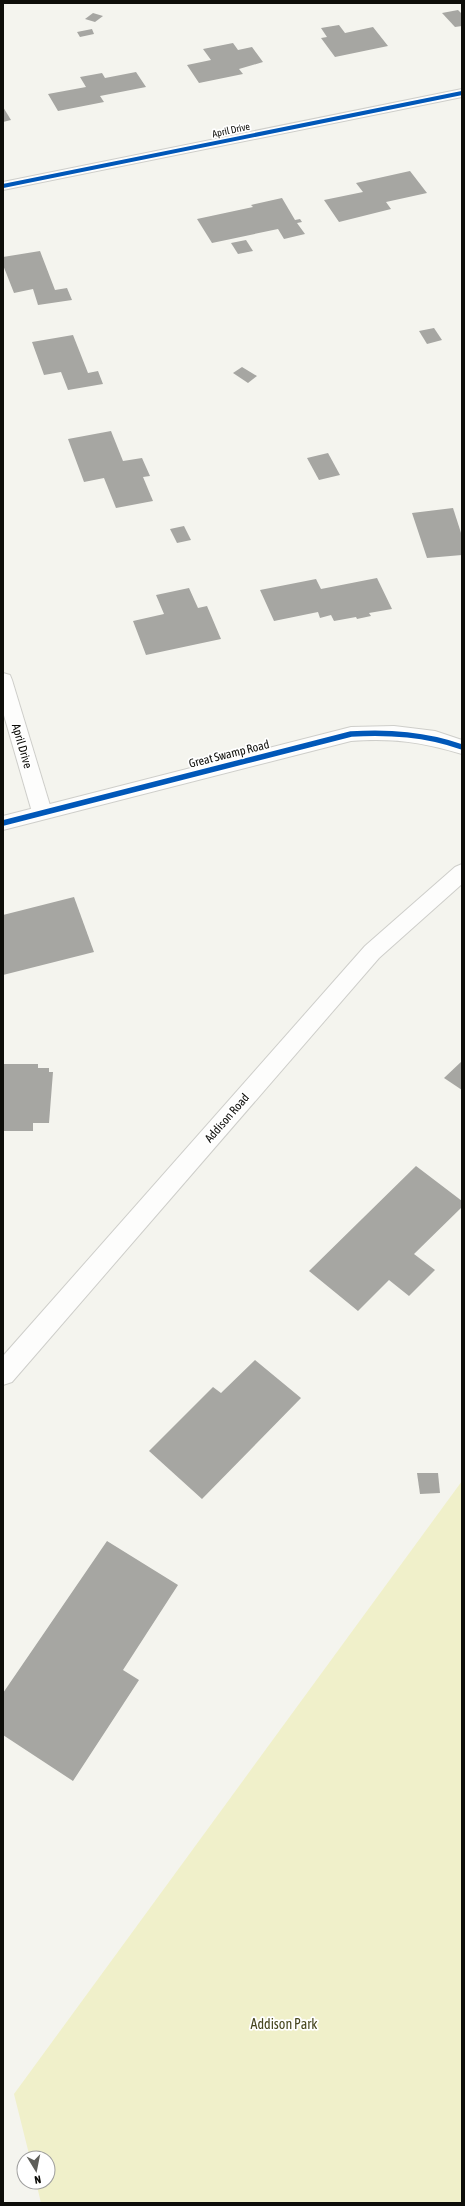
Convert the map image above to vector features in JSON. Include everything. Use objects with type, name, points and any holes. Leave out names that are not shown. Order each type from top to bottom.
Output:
[{"type":"street","name":"April Drive","points":[[3,186],[462,93]]},
{"type":"street","name":"April Drive","points":[[3,680],[42,812]]},
{"type":"street","name":"Great Swamp Road","points":[[3,823],[351,734],[407,732],[431,737],[462,747]]},
{"type":"street","name":"Addison Road","points":[[3,1374],[372,952],[462,872]]},
{"type":"green space","name":"Addison Park","points":[[462,1481],[462,2203],[41,2203],[38,2190],[56,2190],[56,2150],[28,2150],[14,2094]]},
{"type":"building","points":[[458,10],[462,14],[462,26],[455,27],[442,13]]},
{"type":"building","points":[[93,13],[103,16],[95,22],[85,19]]},
{"type":"building","points":[[339,25],[345,33],[373,27],[388,46],[335,57],[321,38],[327,37],[321,28]]},
{"type":"building","points":[[92,29],[94,34],[80,37],[77,32]]},
{"type":"building","points":[[233,43],[238,50],[252,47],[263,62],[239,69],[243,74],[199,83],[187,65],[211,60],[203,49]]},
{"type":"building","points":[[136,72],[146,87],[100,96],[104,102],[58,111],[48,94],[86,87],[80,77],[102,73],[105,78]]},
{"type":"building","points":[[3,107],[11,120],[3,122]]},
{"type":"building","points":[[410,171],[427,193],[386,202],[391,209],[339,222],[324,200],[363,192],[356,183]]},
{"type":"building","points":[[282,198],[295,220],[300,219],[302,222],[297,223],[305,234],[284,239],[278,229],[212,243],[197,219],[253,207],[251,205]]},
{"type":"building","points":[[246,240],[253,251],[238,254],[231,243]]},
{"type":"building","points":[[40,251],[55,290],[67,288],[72,300],[38,305],[33,289],[14,293],[3,265],[3,257]]},
{"type":"building","points":[[434,328],[442,340],[427,344],[419,331]]},
{"type":"building","points":[[73,335],[88,373],[98,371],[103,384],[68,390],[61,372],[44,375],[32,342]]},
{"type":"building","points":[[242,367],[257,376],[248,383],[233,373]]},
{"type":"building","points":[[111,431],[123,461],[142,458],[150,476],[143,477],[153,501],[116,508],[104,478],[84,482],[68,439]]},
{"type":"building","points":[[328,453],[340,475],[319,480],[307,458]]},
{"type":"building","points":[[453,508],[462,536],[462,555],[427,558],[412,513]]},
{"type":"building","points":[[184,526],[191,540],[177,543],[170,529]]},
{"type":"building","points":[[377,578],[392,609],[369,613],[371,616],[357,619],[356,617],[334,621],[331,615],[320,618],[318,612],[274,621],[260,590],[316,579],[321,589]]},
{"type":"building","points":[[189,588],[198,608],[207,606],[221,639],[146,655],[133,621],[164,614],[156,595]]},
{"type":"building","points":[[74,897],[94,952],[3,975],[3,915]]},
{"type":"building","points":[[462,1061],[462,1090],[444,1078]]},
{"type":"building","points":[[3,1064],[38,1064],[38,1068],[49,1068],[49,1072],[53,1072],[49,1123],[33,1123],[33,1131],[3,1131]]},
{"type":"building","points":[[416,1166],[462,1201],[462,1207],[414,1254],[435,1270],[409,1296],[389,1280],[358,1311],[309,1271]]},
{"type":"building","points":[[255,1360],[301,1398],[202,1499],[149,1451],[213,1387],[221,1393]]},
{"type":"building","points":[[417,1473],[438,1473],[440,1493],[420,1494]]},
{"type":"building","points":[[107,1541],[178,1585],[123,1670],[139,1680],[73,1781],[3,1735],[3,1693]]},
{"type":"cycle path","points":[[3,186],[462,93]]},
{"type":"cycle path","points":[[3,823],[351,734],[408,734],[435,738],[462,747]]}]
